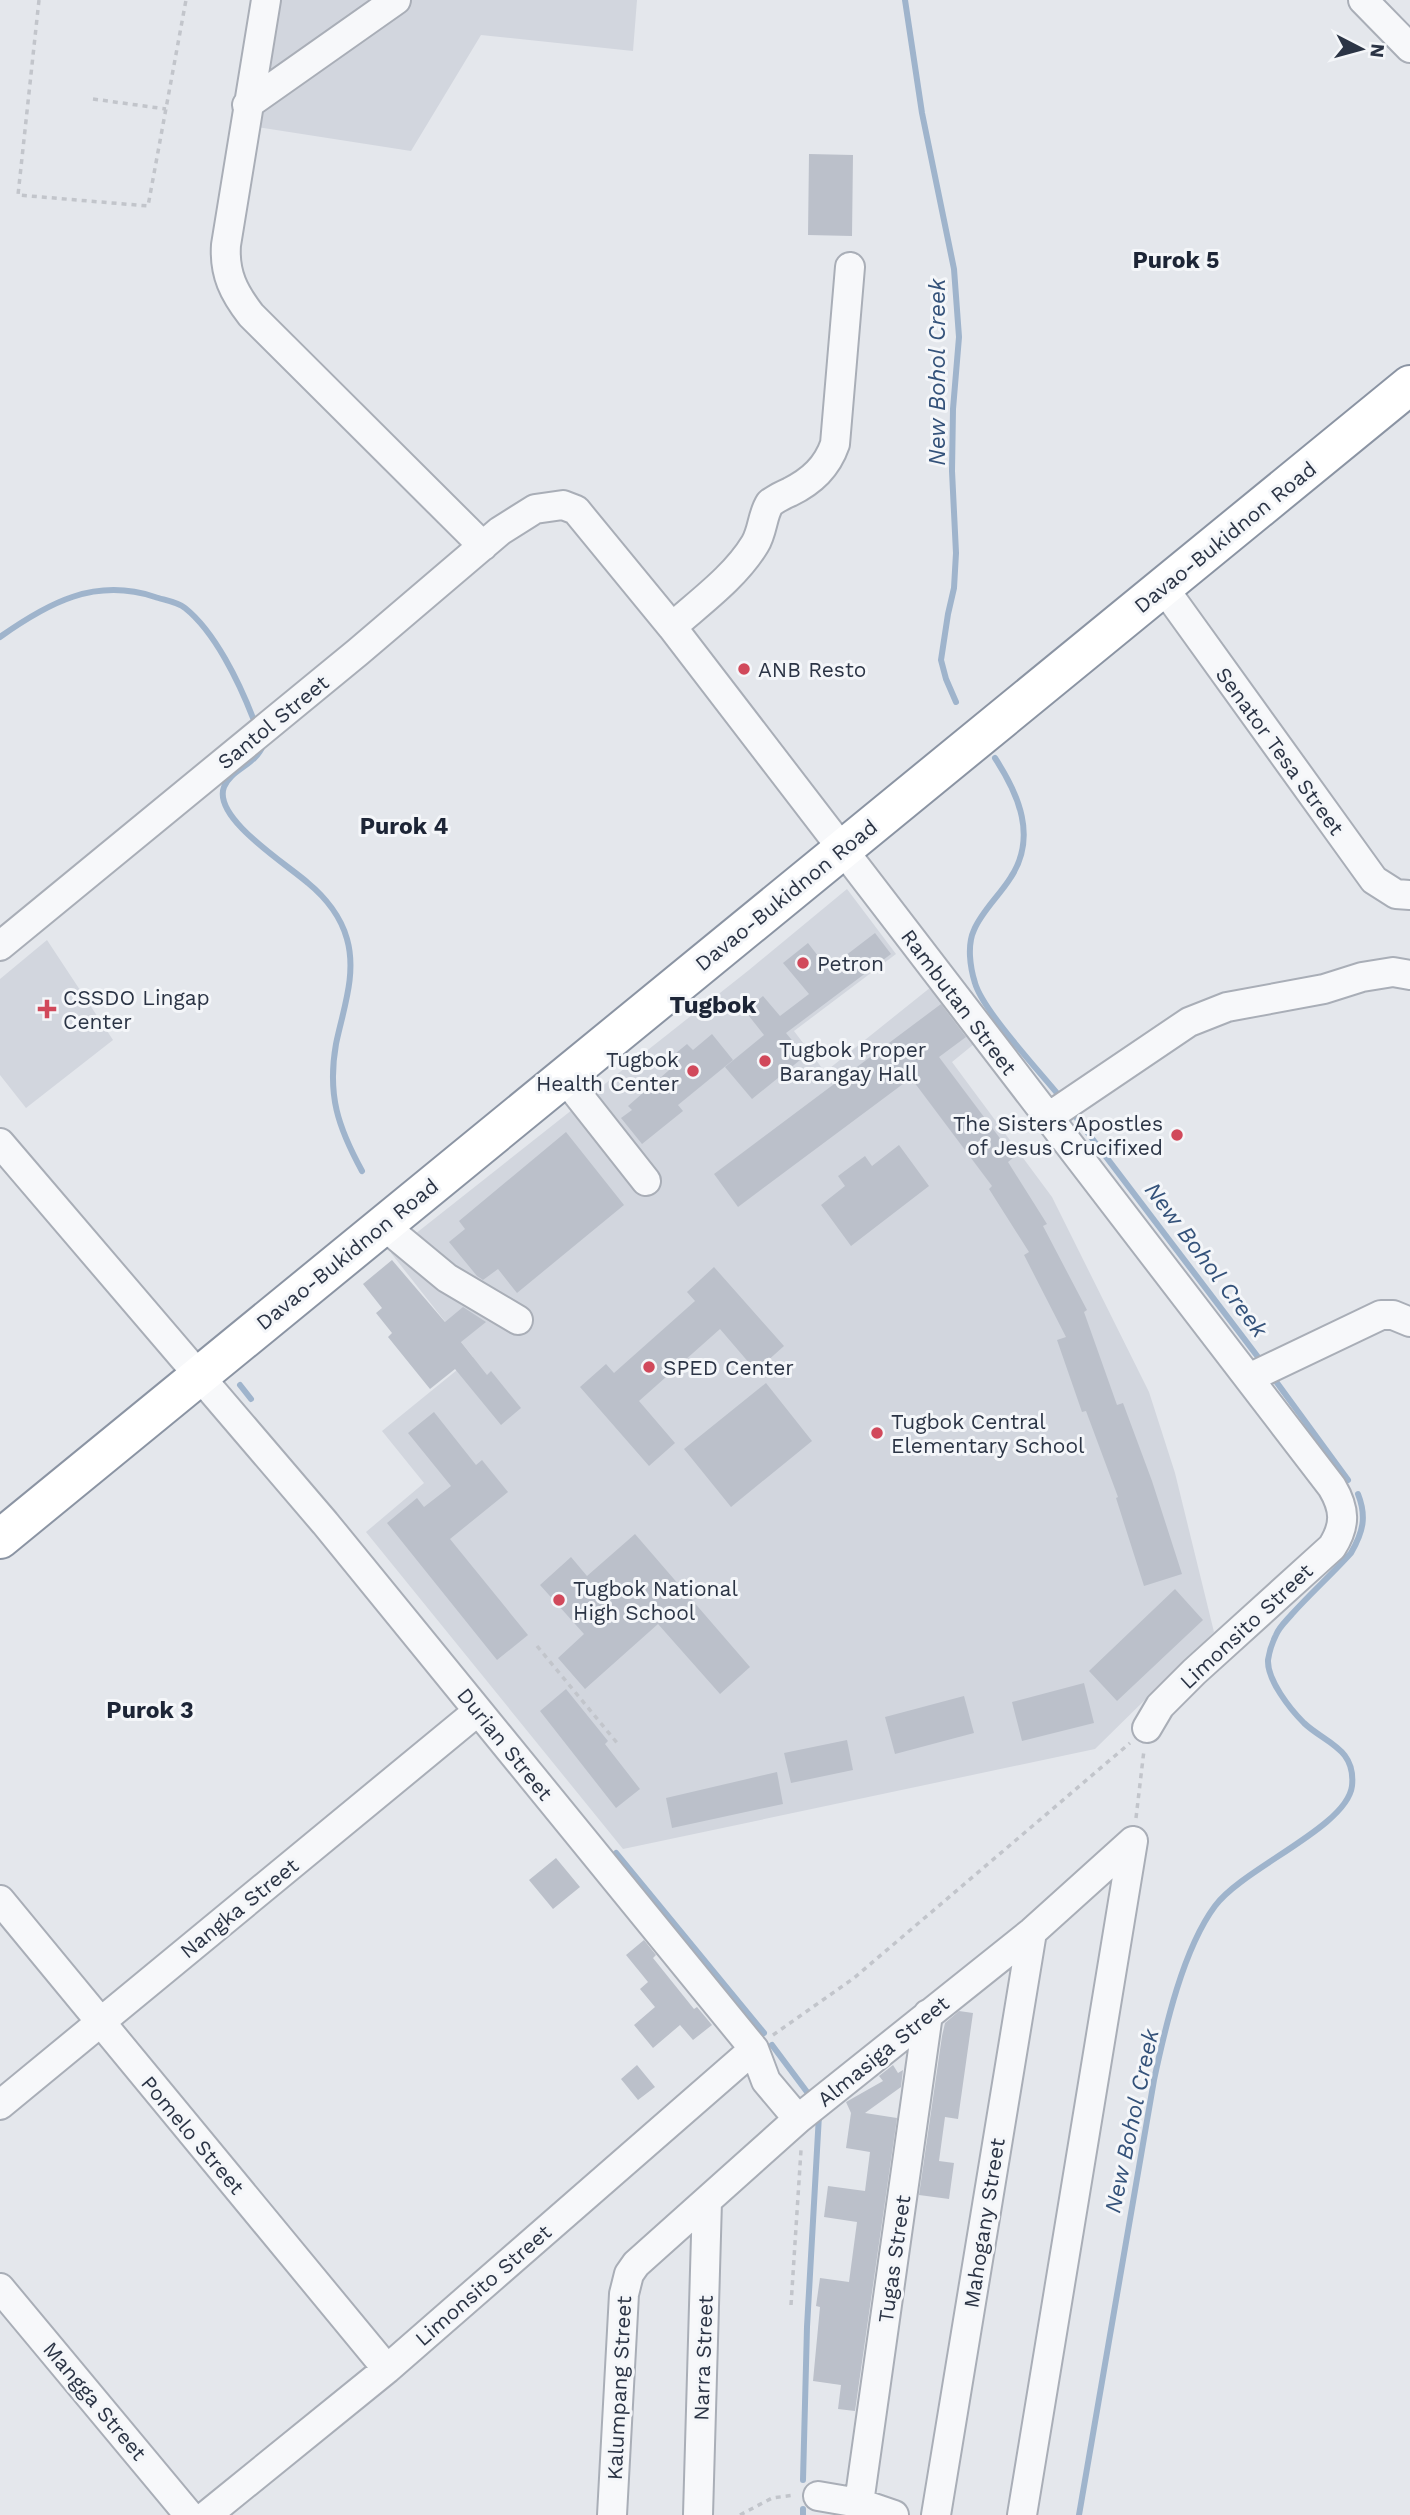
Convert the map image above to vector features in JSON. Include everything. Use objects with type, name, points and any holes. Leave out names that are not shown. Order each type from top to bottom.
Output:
[{"type":"highway","name":"Davao-Bukidnon Road","points":[[0,1539],[1410,385]]},
{"type":"street","points":[[266,0],[226,246],[227,272],[231,285],[251,315],[483,546]]},
{"type":"street","points":[[247,105],[396,0]]},
{"type":"street","points":[[1363,0],[1410,48]]},
{"type":"street","points":[[672,627],[743,560],[760,533],[770,503],[793,491],[821,471],[829,461],[835,444],[850,267]]},
{"type":"street","name":"Rambutan Street","points":[[549,506],[563,505],[576,510],[672,627],[1332,1487],[1343,1512],[1343,1524]]},
{"type":"street","name":"Santol Street","points":[[0,946],[483,546],[519,518],[535,509],[549,506]]},
{"type":"street","name":"Senator Tesa Street","points":[[1163,587],[1374,880],[1396,894],[1410,895]]},
{"type":"street","points":[[1047,1118],[1189,1022],[1227,1007],[1324,989],[1362,977],[1393,972],[1410,975]]},
{"type":"street","points":[[564,1077],[646,1181]]},
{"type":"street","name":"Durian Street","points":[[0,1143],[325,1522],[478,1711],[762,2043],[766,2081],[798,2119]]},
{"type":"street","points":[[383,1225],[447,1278],[518,1320]]},
{"type":"street","points":[[1249,1378],[1381,1315],[1393,1315],[1410,1322]]},
{"type":"street","name":"Limonsito Street","points":[[1147,1728],[1160,1706],[1186,1680],[1332,1547],[1343,1524]]},
{"type":"street","name":"Nangka Street","points":[[0,2105],[478,1711]]},
{"type":"street","points":[[1021,2515],[1133,1841]]},
{"type":"street","name":"Almasiga Street","points":[[636,2264],[798,2119],[1032,1932],[1133,1841]]},
{"type":"street","name":"Pomelo Street","points":[[0,1900],[387,2369]]},
{"type":"street","name":"Mahogany Street","points":[[936,2515],[1032,1932]]},
{"type":"street","name":"Tugas Street","points":[[859,2503],[928,2014]]},
{"type":"street","name":"Limonsito Street","points":[[207,2515],[387,2369],[762,2043]]},
{"type":"street","name":"Narra Street","points":[[698,2515],[707,2201]]},
{"type":"street","name":"Kalumpang Street","points":[[612,2515],[624,2294],[629,2274],[636,2264]]},
{"type":"street","name":"Mangga Street","points":[[0,2288],[189,2515]]},
{"type":"street","points":[[818,2496],[859,2503],[894,2515]]},
{"type":"path","points":[[39,0],[18,195],[148,206],[187,0]]},
{"type":"path","points":[[93,99],[166,109]]},
{"type":"path","points":[[537,1646],[618,1744]]},
{"type":"path","points":[[1133,1841],[1147,1728]]},
{"type":"path","points":[[762,2043],[854,1978],[1125,1746]]},
{"type":"path","points":[[791,2305],[801,2154],[798,2119]]},
{"type":"path","points":[[740,2515],[751,2507],[782,2496],[818,2496]]},
{"type":"shaded area","points":[[281,0],[637,0],[633,51],[481,35],[411,151],[257,127]]},
{"type":"shaded area","name":"Tugbok Central Elementary School","points":[[847,889],[896,954],[794,1031],[825,1072],[936,983],[979,1040],[952,1062],[1052,1197],[1149,1392],[1175,1473],[1214,1632],[1095,1749],[623,1849],[366,1532],[424,1483],[382,1431],[473,1357],[391,1253],[749,970]]},
{"type":"shaded area","name":"CSSDO Lingap Center","points":[[47,940],[113,1040],[26,1108],[0,1075],[0,979]]},
{"type":"building","points":[[809,154],[853,155],[852,236],[808,235]]},
{"type":"building","points":[[875,933],[891,954],[786,1033],[805,1056],[752,1099],[725,1067],[764,1035],[745,1011],[763,996],[780,1016],[809,994],[783,963],[808,943],[828,969]]},
{"type":"building","points":[[941,1004],[966,1037],[939,1057],[1014,1157],[1008,1162],[1047,1224],[1043,1226],[1087,1310],[1084,1312],[1117,1405],[1123,1403],[1182,1574],[1144,1586],[1116,1498],[1118,1497],[1086,1411],[1082,1412],[1057,1340],[1066,1337],[1024,1255],[1029,1252],[989,1189],[992,1186],[911,1078],[738,1207],[714,1174]]},
{"type":"building","points":[[712,1034],[733,1060],[678,1105],[683,1111],[642,1144],[621,1118],[632,1110],[628,1106],[676,1064],[670,1058],[687,1044],[693,1050]]},
{"type":"building","points":[[566,1132],[624,1205],[517,1293],[498,1269],[483,1280],[449,1242],[465,1229],[459,1221]]},
{"type":"building","points":[[899,1145],[929,1186],[851,1246],[821,1205],[845,1186],[838,1176],[865,1156],[872,1166]]},
{"type":"building","points":[[392,1260],[445,1322],[463,1307],[486,1322],[461,1342],[487,1375],[491,1371],[521,1408],[501,1425],[455,1369],[430,1389],[388,1337],[392,1333],[376,1313],[382,1308],[363,1284]]},
{"type":"building","name":"SPED Center","points":[[714,1267],[784,1346],[756,1371],[720,1329],[639,1401],[675,1443],[649,1466],[580,1387],[606,1364],[614,1373],[695,1301],[687,1292]]},
{"type":"building","points":[[766,1383],[812,1441],[731,1507],[684,1449]]},
{"type":"building","points":[[434,1412],[476,1465],[482,1460],[508,1492],[450,1539],[528,1635],[497,1660],[387,1523],[417,1498],[424,1507],[451,1486],[408,1433]]},
{"type":"building","points":[[635,1534],[750,1667],[720,1694],[658,1624],[585,1689],[558,1658],[584,1634],[540,1585],[571,1557],[587,1576]]},
{"type":"building","points":[[1175,1589],[1203,1620],[1117,1701],[1089,1671]]},
{"type":"building","points":[[1084,1683],[1094,1723],[1022,1741],[1012,1702]]},
{"type":"building","points":[[566,1689],[608,1741],[605,1744],[640,1789],[616,1808],[540,1711]]},
{"type":"building","points":[[964,1696],[974,1733],[895,1754],[885,1717]]},
{"type":"building","points":[[847,1740],[853,1770],[791,1783],[784,1753]]},
{"type":"building","points":[[777,1772],[783,1804],[672,1828],[666,1798]]},
{"type":"building","points":[[556,1858],[580,1887],[553,1909],[529,1880]]},
{"type":"building","points":[[644,1940],[656,1955],[653,1958],[694,2009],[697,2007],[712,2025],[693,2040],[680,2025],[653,2048],[634,2025],[655,2007],[640,1989],[648,1982],[626,1955]]},
{"type":"building","points":[[959,2011],[973,2013],[958,2119],[945,2117],[939,2161],[954,2163],[949,2199],[919,2195],[942,2036],[945,2023]]},
{"type":"building","points":[[637,2065],[655,2087],[638,2100],[621,2079]]},
{"type":"building","points":[[893,2065],[898,2073],[903,2070],[901,2087],[865,2113],[897,2118],[855,2411],[838,2409],[841,2385],[813,2381],[820,2307],[816,2306],[820,2278],[849,2282],[857,2222],[824,2217],[828,2186],[865,2191],[870,2152],[846,2148],[851,2113],[846,2102],[883,2081],[879,2076]]},
{"type":"waterway","name":"New Bohol Creek","points":[[905,0],[922,113],[954,269],[959,337],[953,409],[952,471],[956,553],[954,588],[941,660],[956,702]]},
{"type":"waterway","points":[[0,637],[54,604],[92,592],[133,592],[171,601],[196,618],[216,644],[241,689],[253,718]]},
{"type":"waterway","points":[[263,745],[260,752],[227,781],[223,799],[229,813],[240,826],[308,883],[332,908],[347,939],[350,979],[336,1044],[334,1095],[341,1125],[362,1171]]},
{"type":"waterway","name":"New Bohol Creek","points":[[995,758],[1011,787],[1022,816],[1023,847],[1011,877],[974,930],[970,949],[972,970],[980,995],[989,1009],[1061,1098]]},
{"type":"waterway","name":"New Bohol Creek","points":[[1072,1112],[1261,1361]]},
{"type":"waterway","name":"New Bohol Creek","points":[[1272,1376],[1348,1480]]},
{"type":"waterway","points":[[240,1385],[251,1399]]},
{"type":"waterway","name":"New Bohol Creek","points":[[1079,2515],[1154,2080],[1170,2013],[1185,1966],[1215,1906],[1248,1877],[1332,1817],[1346,1801],[1352,1786],[1352,1773],[1344,1755],[1292,1710],[1275,1685],[1268,1660],[1281,1626],[1351,1553],[1362,1524],[1358,1494]]},
{"type":"waterway","points":[[616,1853],[764,2033]]},
{"type":"waterway","points":[[772,2045],[810,2096]]},
{"type":"waterway","points":[[803,2480],[807,2327],[819,2115]]},
{"type":"waterway","points":[[803,2509],[803,2515]]},
{"type":"place","name":"ANB Resto","points":[[744,669]]},
{"type":"place","name":"Petron","points":[[803,963]]},
{"type":"place","name":"CSSDO Lingap Center","points":[[47,1009]]},
{"type":"place","name":"Tugbok Proper Barangay Hall","points":[[765,1061]]},
{"type":"place","name":"Tugbok Health Center","points":[[693,1071]]},
{"type":"place","name":"The Sisters Apostles of Jesus Crucifixed","points":[[1177,1135]]},
{"type":"place","name":"SPED Center","points":[[649,1367]]},
{"type":"place","name":"Tugbok Central Elementary School","points":[[877,1433]]},
{"type":"place","name":"Tugbok National High School","points":[[559,1600]]},
{"type":"district","name":"Purok 5","points":[[1176,260]]},
{"type":"district","name":"Purok 4","points":[[404,826]]},
{"type":"district","name":"Tugbok","points":[[713,1005]]},
{"type":"district","name":"Purok 3","points":[[150,1710]]}]
